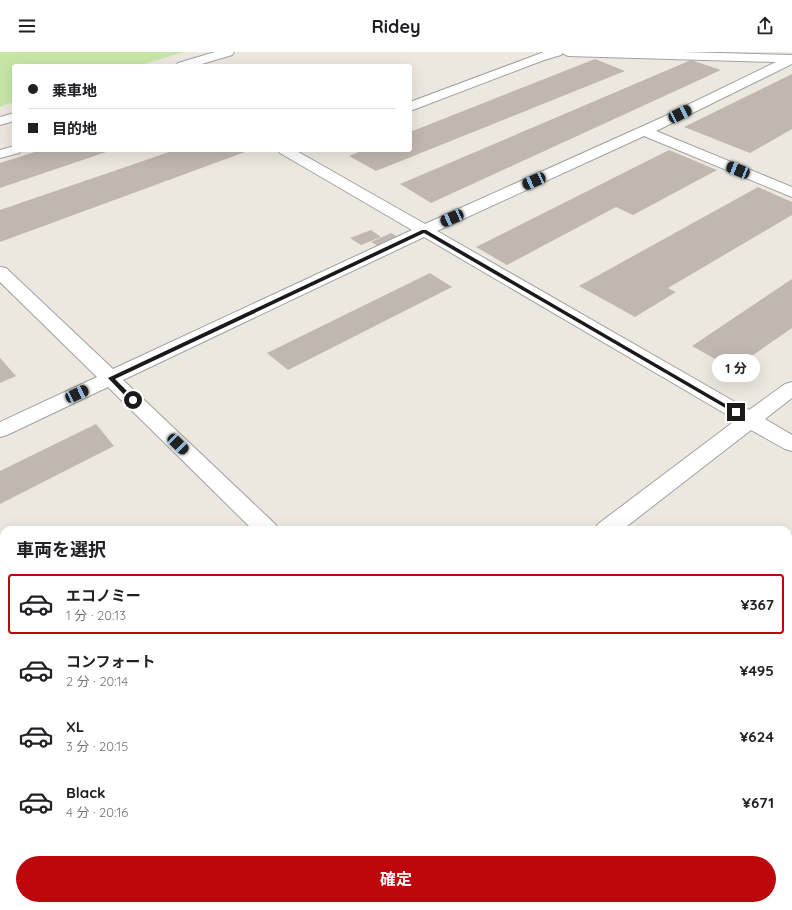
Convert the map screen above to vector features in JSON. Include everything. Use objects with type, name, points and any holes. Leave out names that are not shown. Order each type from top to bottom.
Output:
[{"type":"street","points":[[189,64],[228,52]]},
{"type":"street","points":[[412,106],[540,57],[558,52]]},
{"type":"street","points":[[568,52],[792,59]]},
{"type":"street","points":[[0,430],[424,231],[644,131],[792,59]]},
{"type":"street","points":[[0,121],[12,118]]},
{"type":"street","points":[[644,131],[792,192]]},
{"type":"street","points":[[0,154],[12,151]]},
{"type":"street","points":[[288,152],[792,444]]},
{"type":"street","points":[[0,272],[264,526]]},
{"type":"street","points":[[611,526],[792,388]]},
{"type":"green space","points":[[0,52],[185,52],[144,64],[12,64],[12,103],[0,107]]},
{"type":"building","points":[[595,59],[625,71],[376,171],[349,156],[359,152],[412,152],[412,131]]},
{"type":"building","points":[[691,60],[721,70],[431,203],[400,184]]},
{"type":"building","points":[[792,74],[792,129],[750,153],[684,127]]},
{"type":"building","points":[[669,150],[717,170],[633,215],[616,207],[507,265],[476,247]]},
{"type":"building","points":[[35,152],[106,152],[0,188],[0,163]]},
{"type":"building","points":[[169,152],[245,152],[0,242],[0,210]]},
{"type":"building","points":[[758,187],[792,202],[792,215],[668,288],[676,292],[635,317],[579,286]]},
{"type":"building","points":[[371,230],[381,237],[361,245],[350,238]]},
{"type":"building","points":[[391,233],[402,239],[382,248],[371,242]]},
{"type":"building","points":[[430,273],[452,287],[288,370],[267,353]]},
{"type":"building","points":[[792,279],[792,328],[733,369],[692,346]]},
{"type":"building","points":[[0,358],[16,376],[0,383]]},
{"type":"building","points":[[96,424],[114,446],[0,504],[0,471]]},
{"type":"route","points":[[133,400],[111,378],[424,231],[736,412]]}]
